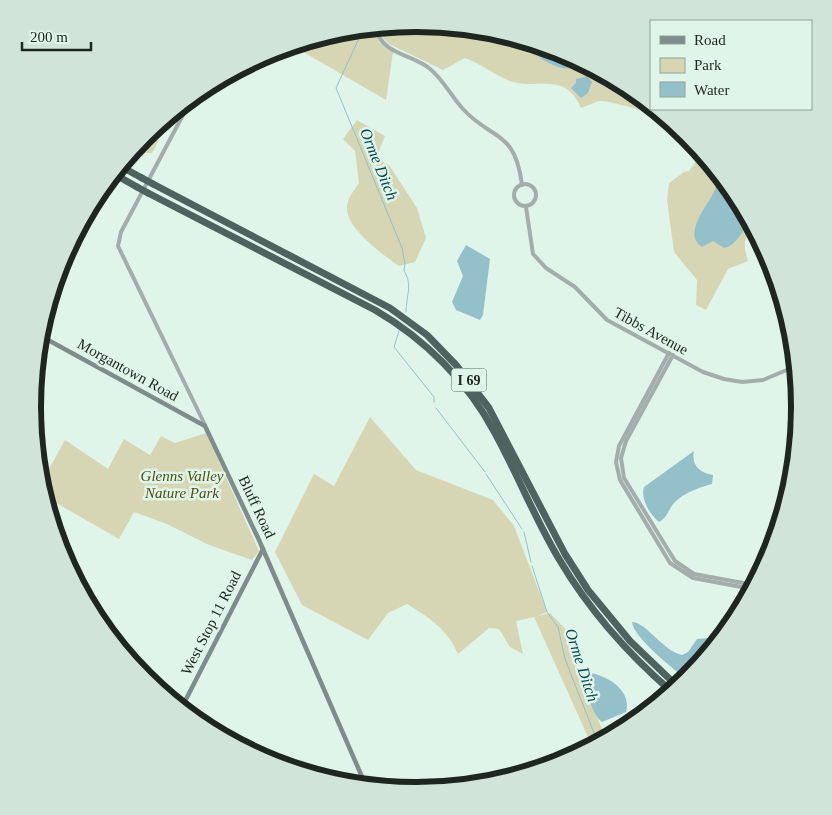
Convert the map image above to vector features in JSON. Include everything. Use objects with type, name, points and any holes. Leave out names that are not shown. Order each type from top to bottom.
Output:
[{"type":"highway","name":"I 69","points":[[126,169],[390,308],[427,336],[456,366],[489,408],[565,554],[588,590],[630,641],[672,681]]},
{"type":"highway","name":"I 69","points":[[120,177],[375,310],[407,331],[437,357],[464,387],[491,426],[556,553],[583,597],[626,649],[666,686]]},
{"type":"main road","name":"Morgantown Road","points":[[47,339],[205,426]]},
{"type":"main road","name":"Bluff Road","points":[[205,426],[268,560],[363,778]]},
{"type":"main road","name":"West Stop 11 Road","points":[[184,702],[263,549]]},
{"type":"main road","points":[[258,559],[268,560]]},
{"type":"street","points":[[379,34],[384,44],[433,71],[465,111],[505,141],[514,154],[522,185]]},
{"type":"street","name":"Bluff Road","points":[[184,113],[118,242],[120,253],[205,426]]},
{"type":"street","points":[[522,185],[532,188],[536,195],[532,204],[526,206],[519,205],[514,198],[515,190],[522,185]]},
{"type":"street","name":"Tibbs Avenue","points":[[526,206],[531,248],[541,264],[576,287],[604,317],[709,374],[738,381],[769,378],[789,369]]},
{"type":"street","points":[[671,354],[626,441],[621,458],[622,472],[669,553],[681,567],[694,574],[747,584]]},
{"type":"street","points":[[671,354],[619,446],[616,462],[620,480],[667,558],[678,570],[692,578],[745,588]]},
{"type":"green space","points":[[391,33],[441,33],[513,45],[537,52],[582,71],[604,83],[647,113],[605,101],[581,108],[567,89],[558,85],[510,81],[465,58],[443,70],[389,44],[381,34]]},
{"type":"green space","points":[[376,35],[379,42],[393,52],[386,100],[301,50],[343,40]]},
{"type":"green space","points":[[357,120],[385,136],[376,158],[389,165],[417,208],[426,238],[415,262],[399,266],[368,241],[353,225],[349,217],[347,210],[348,202],[359,183],[355,151],[343,139]]},
{"type":"green space","points":[[154,139],[159,140],[152,153],[146,153],[142,157],[139,155],[151,142]]},
{"type":"green space","points":[[695,157],[728,199],[748,234],[745,243],[748,261],[728,269],[706,310],[696,305],[697,280],[674,252],[667,200],[669,183],[684,172],[689,171],[695,163]]},
{"type":"green space","points":[[370,417],[416,470],[493,500],[514,526],[547,612],[538,616],[550,613],[577,641],[576,661],[585,679],[585,687],[603,732],[589,740],[534,617],[516,621],[523,654],[510,647],[499,629],[489,628],[458,654],[449,638],[437,625],[407,604],[388,613],[368,640],[302,605],[275,552],[314,474],[334,486]]},
{"type":"green space","name":"Glenns Valley Nature Park","points":[[206,433],[259,551],[252,560],[209,545],[167,524],[134,512],[119,539],[53,501],[47,473],[65,440],[108,469],[124,439],[150,455],[161,436],[175,443]]},
{"type":"water","points":[[530,50],[574,68],[570,69],[555,66]]},
{"type":"water","points":[[587,76],[592,82],[588,93],[581,98],[571,88],[576,83],[576,79]]},
{"type":"water","points":[[717,183],[745,228],[732,245],[724,248],[713,241],[702,247],[697,242],[695,236],[697,221]]},
{"type":"water","points":[[466,245],[490,259],[483,315],[480,320],[456,310],[452,302],[463,276],[457,261]]},
{"type":"water","points":[[694,451],[695,464],[700,470],[713,475],[712,484],[682,496],[659,522],[647,506],[643,496],[644,487]]},
{"type":"water","points":[[632,622],[637,623],[668,648],[682,655],[688,652],[697,639],[713,638],[680,674],[646,644],[634,628]]},
{"type":"water","points":[[591,673],[611,681],[622,691],[627,704],[626,712],[602,722],[598,718],[587,692],[587,674]]},
{"type":"waterway","name":"Orme Ditch","points":[[359,37],[336,88],[402,248],[405,263],[404,271],[409,286],[406,312]]},
{"type":"waterway","name":"Orme Ditch","points":[[399,331],[394,347],[434,397],[434,402]]},
{"type":"waterway","name":"Orme Ditch","points":[[436,408],[485,472]]},
{"type":"waterway","name":"Orme Ditch","points":[[486,474],[522,529]]},
{"type":"waterway","name":"Orme Ditch","points":[[524,532],[531,562]]},
{"type":"waterway","name":"Orme Ditch","points":[[532,566],[547,612],[558,627],[565,659],[596,737]]}]
